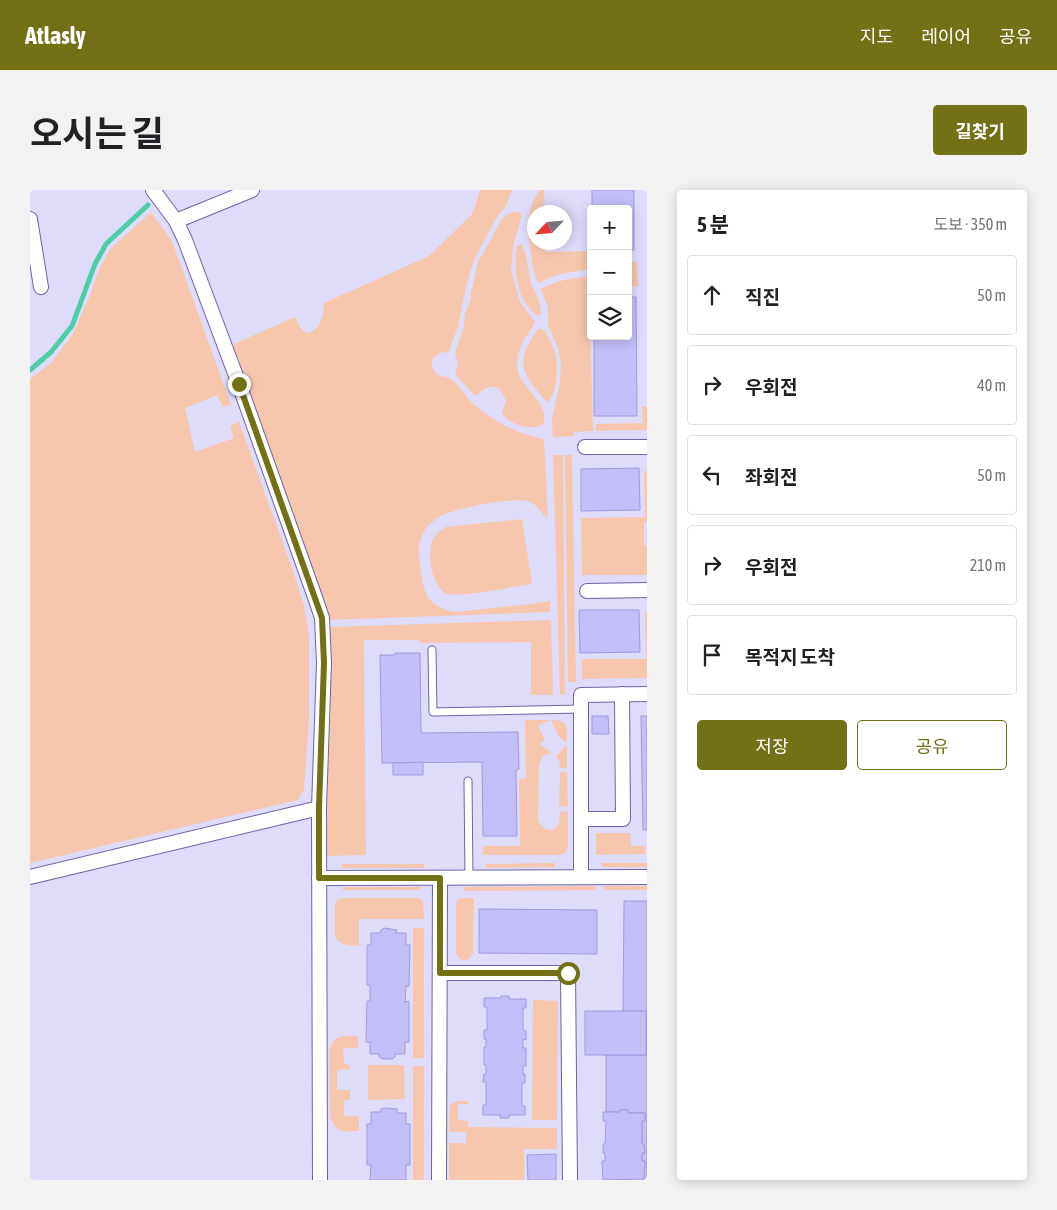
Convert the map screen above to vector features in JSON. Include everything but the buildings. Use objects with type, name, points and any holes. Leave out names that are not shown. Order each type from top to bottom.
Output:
[{"type":"street","points":[[153,190],[176,221],[185,240],[239,384],[322,618],[324,663],[319,808],[320,1180]]},
{"type":"street","points":[[176,221],[252,190]]},
{"type":"street","points":[[30,219],[41,287]]},
{"type":"street","points":[[585,447],[647,447]]},
{"type":"street","points":[[587,591],[647,590]]},
{"type":"street","points":[[581,819],[623,819],[622,694]]},
{"type":"street","points":[[581,877],[582,695],[647,694]]},
{"type":"street","points":[[30,877],[319,808]]},
{"type":"street","points":[[319,878],[647,877]]},
{"type":"street","points":[[439,1180],[440,878]]},
{"type":"street","points":[[440,973],[568,973],[570,1180]]},
{"type":"lane","points":[[432,650],[433,712],[581,709]]},
{"type":"lane","points":[[468,780],[469,878]]},
{"type":"shaded area","points":[[480,190],[512,190],[506,206],[496,218],[474,260],[458,326],[449,352],[438,354],[433,359],[432,367],[440,376],[454,381],[474,405],[500,423],[522,433],[544,439],[548,519],[534,504],[521,500],[487,504],[443,515],[428,526],[421,539],[419,549],[422,575],[425,591],[429,599],[436,605],[448,610],[455,612],[550,601],[550,612],[326,620],[324,604],[232,345],[295,317],[300,327],[306,333],[315,330],[322,318],[324,303],[429,256],[471,215]]},
{"type":"shaded area","points":[[540,190],[544,190],[545,205],[532,205]]},
{"type":"shaded area","points":[[151,212],[172,241],[231,405],[223,407],[217,395],[185,408],[195,452],[234,438],[230,426],[239,422],[304,605],[309,635],[309,721],[304,790],[298,800],[30,863],[30,379],[51,363],[73,334],[99,269],[110,249]]},
{"type":"shaded area","points":[[512,212],[519,212],[522,215],[513,247],[511,270],[520,302],[535,322],[521,346],[517,366],[522,380],[543,410],[544,423],[534,427],[521,426],[505,416],[502,412],[506,402],[504,395],[497,388],[486,388],[476,396],[455,374],[458,363],[455,353],[464,327],[465,314],[471,299],[478,262],[502,219]]},
{"type":"shaded area","points":[[521,244],[526,257],[531,283],[540,305],[541,313],[539,316],[526,304],[518,286],[516,255],[517,246]]},
{"type":"shaded area","points":[[530,250],[546,250],[546,252],[587,251],[587,270],[551,277],[538,283]]},
{"type":"shaded area","points":[[632,262],[637,262],[638,286],[632,286]]},
{"type":"shaded area","points":[[587,277],[587,340],[591,340],[593,431],[574,432],[574,436],[553,437],[552,419],[560,382],[561,364],[558,348],[548,325],[548,308],[541,289],[553,283]]},
{"type":"shaded area","points":[[538,329],[545,331],[556,356],[557,374],[555,387],[548,402],[528,379],[523,364],[525,351]]},
{"type":"shaded area","points":[[647,406],[647,430],[596,431],[596,424],[643,423],[642,407]]},
{"type":"shaded area","points":[[553,455],[563,455],[565,695],[560,695]]},
{"type":"shaded area","points":[[565,455],[572,455],[576,682],[568,682]]},
{"type":"shaded area","points":[[644,471],[647,471],[647,522],[644,522],[644,545],[647,546],[647,575],[582,575],[581,518],[645,517]]},
{"type":"shaded area","points":[[522,519],[532,584],[487,592],[461,594],[445,593],[439,587],[430,563],[432,544],[437,533],[446,527]]},
{"type":"shaded area","points":[[645,612],[647,612],[647,678],[582,679],[582,659],[646,659]]},
{"type":"shaded area","points":[[551,620],[553,695],[531,695],[531,642],[420,643],[419,640],[364,640],[366,855],[323,856],[327,627]]},
{"type":"shaded area","points":[[525,720],[550,720],[538,726],[545,739],[540,744],[552,754],[543,756],[539,764],[538,819],[546,829],[553,830],[559,823],[560,811],[568,812],[568,846],[566,852],[561,855],[483,855],[483,846],[520,846],[519,779],[526,778]]},
{"type":"shaded area","points":[[551,720],[564,723],[566,726],[567,743],[559,737]]},
{"type":"shaded area","points":[[565,746],[567,747],[567,768],[560,768],[559,760],[556,757]]},
{"type":"shaded area","points":[[560,772],[567,772],[568,807],[559,806]]},
{"type":"shaded area","points":[[596,833],[630,833],[631,846],[645,846],[645,854],[596,855]]},
{"type":"shaded area","points":[[555,863],[555,867],[486,868],[486,864]]},
{"type":"shaded area","points":[[602,863],[647,863],[647,867],[602,867]]},
{"type":"shaded area","points":[[342,864],[424,864],[424,868],[342,868]]},
{"type":"shaded area","points":[[596,886],[596,890],[464,891],[464,887]]},
{"type":"shaded area","points":[[604,886],[647,886],[647,890],[604,890]]},
{"type":"shaded area","points":[[342,887],[420,887],[420,890],[343,890]]},
{"type":"shaded area","points":[[343,898],[419,898],[423,902],[424,919],[359,919],[359,946],[346,944],[340,942],[335,937],[335,905],[337,900]]},
{"type":"shaded area","points":[[461,898],[474,898],[473,952],[467,960],[461,960],[456,952],[456,904],[457,900]]},
{"type":"shaded area","points":[[413,928],[424,928],[424,1058],[413,1058]]},
{"type":"shaded area","points":[[533,1000],[558,1001],[557,1120],[532,1120]]},
{"type":"shaded area","points":[[343,1036],[358,1036],[358,1048],[343,1048],[344,1064],[350,1065],[350,1069],[337,1070],[337,1090],[350,1090],[350,1100],[344,1100],[344,1116],[359,1116],[359,1131],[340,1130],[334,1126],[330,1116],[329,1052],[333,1041]]},
{"type":"shaded area","points":[[368,1065],[404,1065],[405,1099],[368,1100]]},
{"type":"shaded area","points":[[413,1066],[424,1066],[424,1180],[413,1180]]},
{"type":"shaded area","points":[[458,1101],[468,1101],[468,1104],[458,1104],[458,1120],[468,1121],[468,1127],[557,1128],[557,1149],[524,1149],[524,1180],[449,1180],[449,1143],[466,1143],[466,1132],[449,1132],[450,1106]]},
{"type":"waterway","points":[[30,370],[51,352],[72,326],[95,264],[106,244],[148,205]]},
{"type":"route","points":[[239,384],[322,618],[324,663],[319,808],[319,878],[440,878],[440,973],[568,973]]}]
